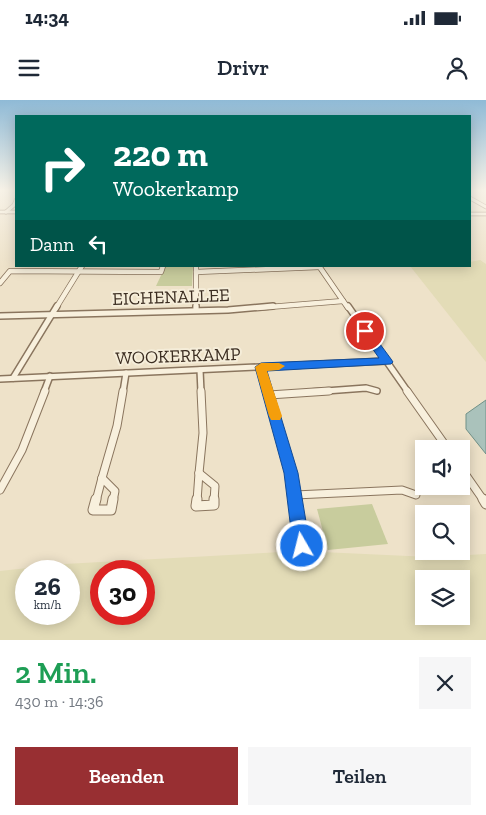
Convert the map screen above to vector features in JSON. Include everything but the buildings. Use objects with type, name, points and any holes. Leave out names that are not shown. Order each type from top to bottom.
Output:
[{"type":"street","points":[[13,378],[81,267]]},
{"type":"street","points":[[0,283],[10,271],[161,272],[163,267]]},
{"type":"street","points":[[196,267],[196,310]]},
{"type":"street","points":[[196,272],[298,267]]},
{"type":"street","points":[[320,267],[442,440]]},
{"type":"street","name":"EICHENALLEE","points":[[0,316],[50,316],[196,310],[344,301]]},
{"type":"street","name":"WOOKERKAMP","points":[[0,378],[387,362]]},
{"type":"street","points":[[261,367],[288,460],[302,546]]},
{"type":"street","points":[[199,473],[215,486],[214,505],[196,506],[199,473],[203,433],[200,370]]},
{"type":"street","points":[[102,478],[116,491],[111,510],[93,510],[102,478],[117,426],[126,373]]},
{"type":"street","points":[[0,490],[38,413],[50,376]]},
{"type":"street","points":[[269,394],[366,388],[377,391]]},
{"type":"street","points":[[470,481],[486,504]]},
{"type":"street","points":[[295,495],[402,490],[415,495]]},
{"type":"shaded area","points":[[480,260],[486,264],[486,362],[411,267],[471,267],[471,262]]},
{"type":"shaded area","points":[[300,551],[415,556],[415,560],[470,560],[470,555],[486,554],[486,640],[0,640],[0,571],[15,569],[15,625],[80,625],[80,563],[90,563],[90,625],[155,625],[155,560],[137,560]]},
{"type":"green space","points":[[165,267],[193,267],[192,286],[156,286]]},
{"type":"green space","points":[[372,504],[388,544],[328,550],[317,509]]},
{"type":"water","points":[[486,400],[486,454],[466,429],[466,414]]},
{"type":"slow traffic","points":[[275,416],[261,367],[279,366]]},
{"type":"route","points":[[302,546],[291,473],[261,367],[387,362],[365,331]]}]
